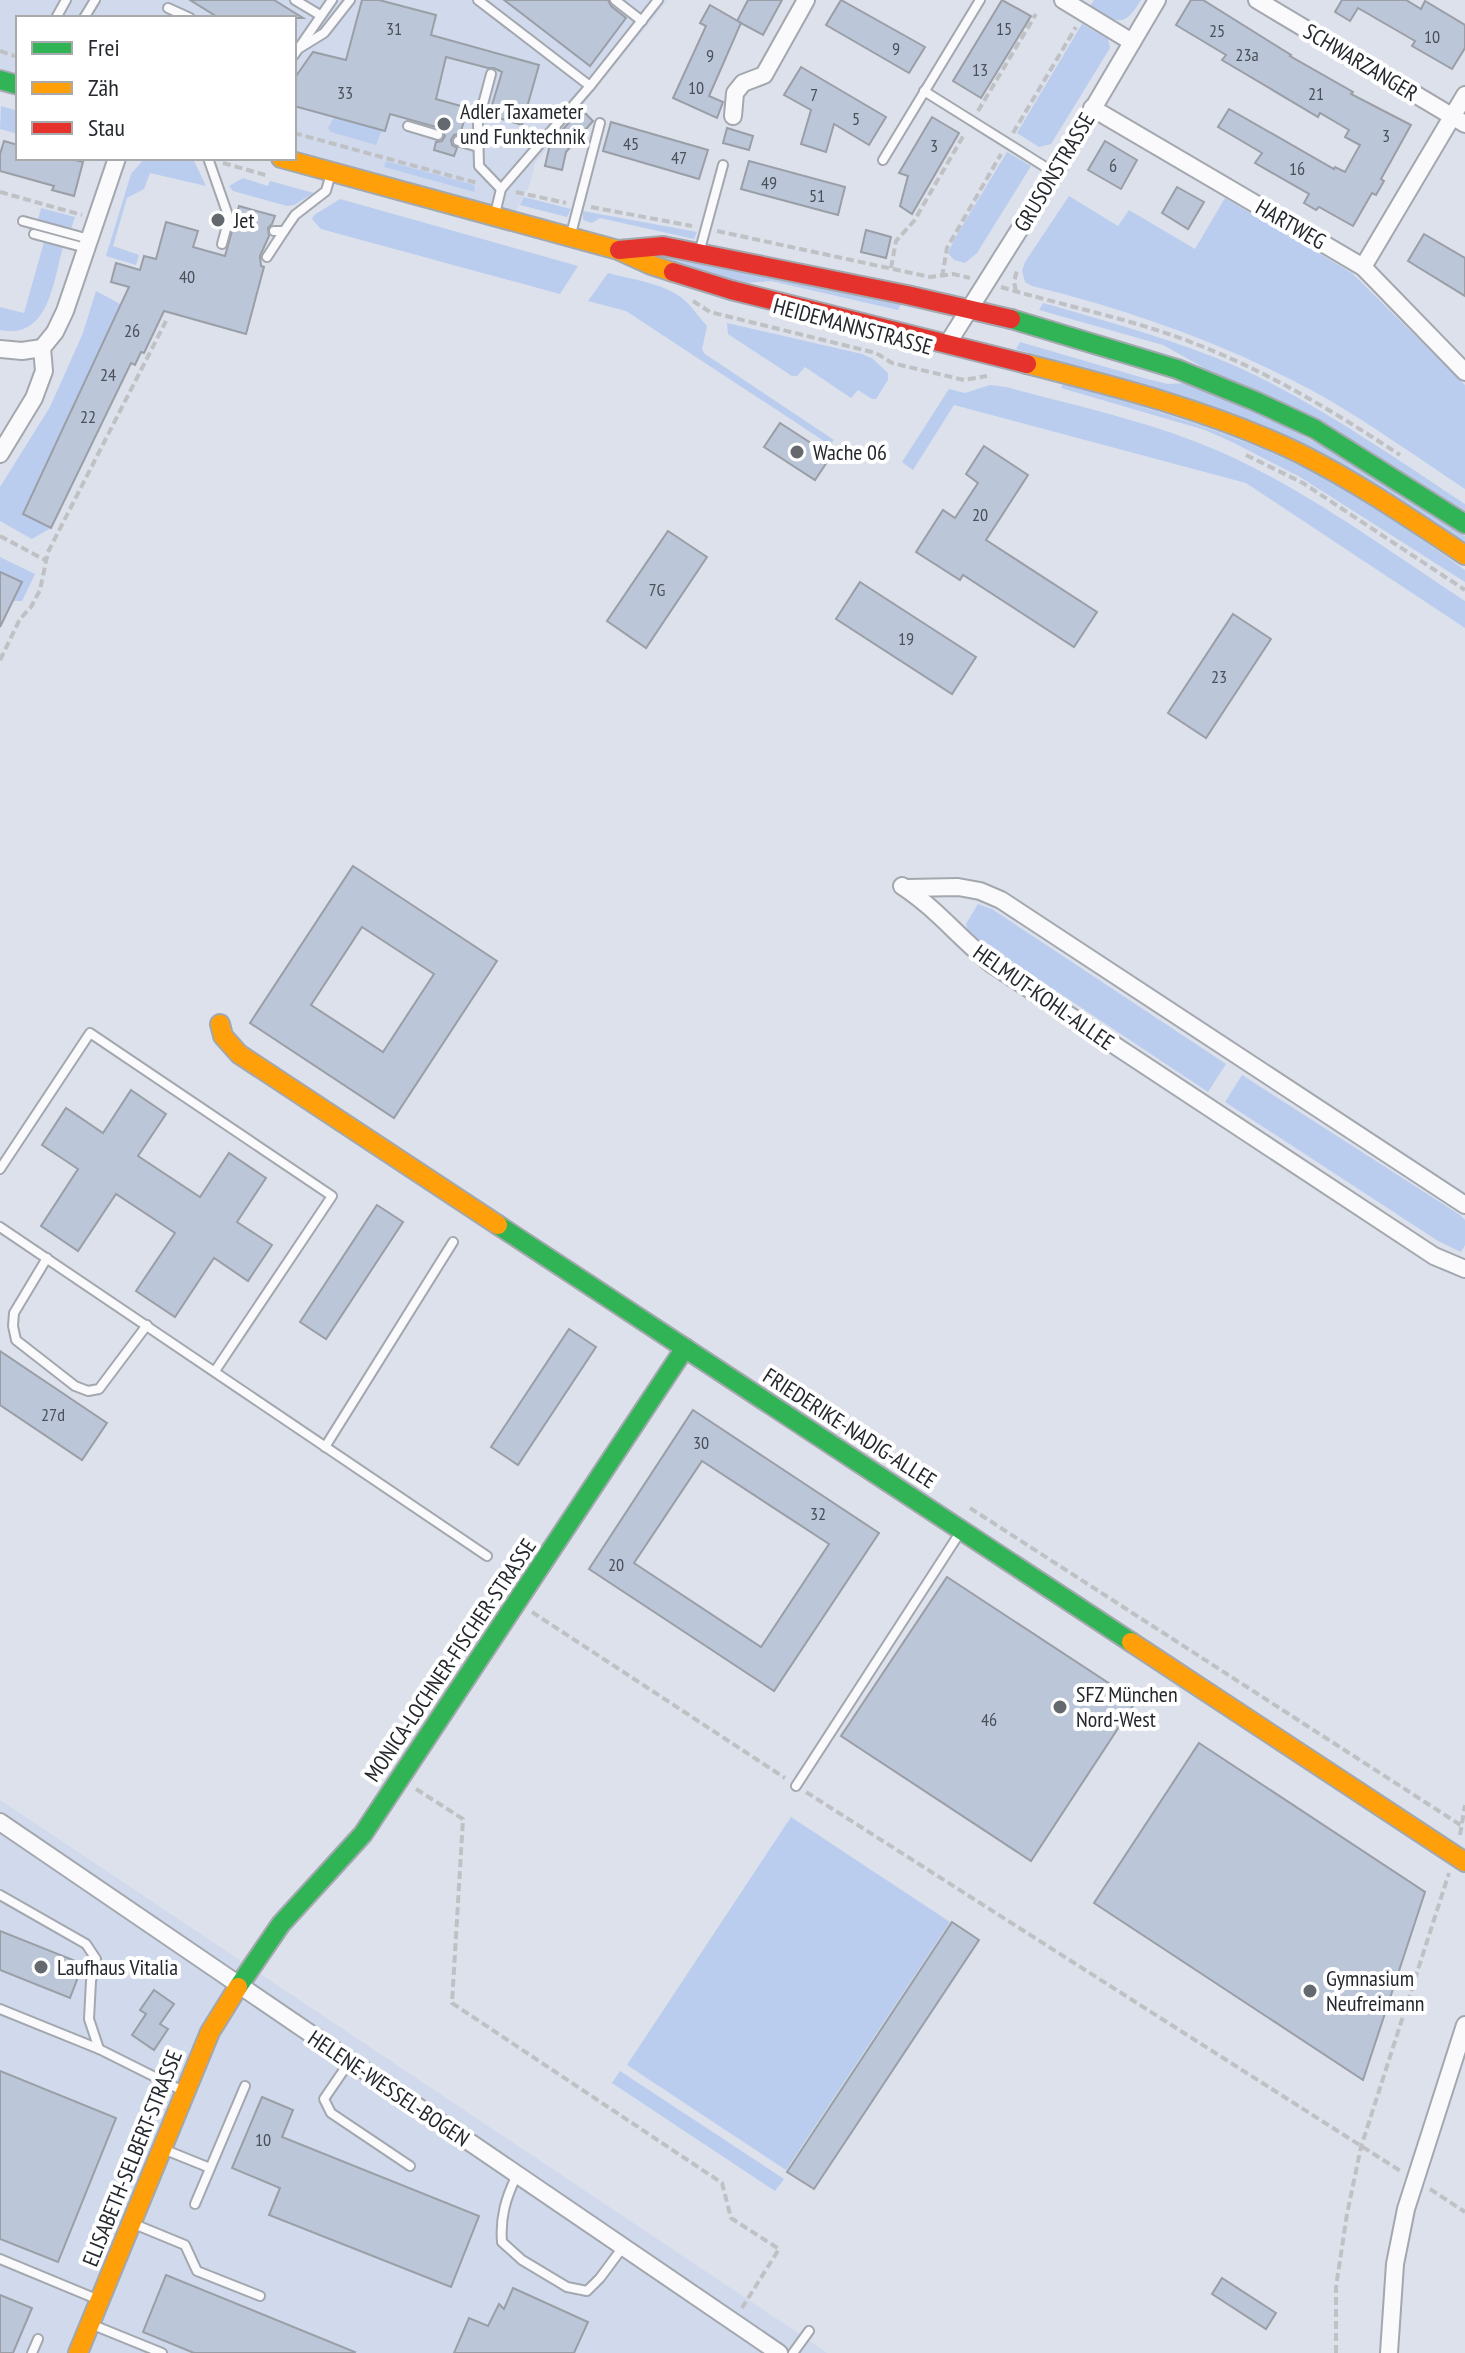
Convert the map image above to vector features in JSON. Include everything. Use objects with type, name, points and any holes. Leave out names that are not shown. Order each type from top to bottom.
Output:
[{"type":"street","points":[[733,116],[735,93],[743,83],[764,75],[806,0]]},
{"type":"street","points":[[1063,0],[1132,42]]},
{"type":"street","name":"GRUSONSTRASSE","points":[[948,343],[1055,173],[1157,0]]},
{"type":"street","name":"SCHWARZANGER","points":[[1257,0],[1459,121]]},
{"type":"street","points":[[1363,267],[1459,121],[1465,95]]},
{"type":"street","name":"HARTWEG","points":[[1092,108],[1363,267],[1465,372]]},
{"type":"street","points":[[0,349],[22,351],[42,348],[55,332],[116,160]]},
{"type":"street","name":"HEIDEMANNSTRASSE","points":[[288,160],[618,250],[651,265],[731,290],[1063,373],[1223,420],[1298,453],[1363,488],[1465,555]]},
{"type":"street","name":"HEIDEMANNSTRASSE","points":[[618,250],[663,246],[970,309],[1177,369],[1255,401],[1345,447],[1465,524]]},
{"type":"street","points":[[0,454],[34,398],[44,371],[42,348]]},
{"type":"street","name":"HELMUT-KOHL-ALLEE","points":[[1465,1205],[1001,900],[969,888],[913,889],[902,886],[935,910],[964,941],[993,965],[1434,1256],[1465,1269]]},
{"type":"street","name":"FRIEDERIKE-NADIG-ALLEE","points":[[220,1024],[223,1036],[239,1054],[1462,1856]]},
{"type":"street","name":"MONICA-LOCHNER-FISCHER-STRASSE","points":[[238,1985],[281,1924],[352,1847],[400,1779],[685,1348]]},
{"type":"street","name":"HELENE-WESSEL-BOGEN","points":[[0,1822],[774,2352]]},
{"type":"street","name":"ELISABETH-SELBERT-STRASSE","points":[[78,2353],[210,2032],[238,1985]]},
{"type":"street","points":[[1389,2353],[1394,2278],[1403,2222],[1414,2179],[1465,2025]]},
{"type":"lane","points":[[295,0],[320,15]]},
{"type":"lane","points":[[296,52],[332,0]]},
{"type":"lane","points":[[296,52],[324,33],[350,0]]},
{"type":"lane","points":[[478,0],[590,86]]},
{"type":"lane","points":[[615,0],[642,21]]},
{"type":"lane","points":[[495,216],[501,189],[590,86],[658,0]]},
{"type":"lane","points":[[883,160],[980,0]]},
{"type":"lane","points":[[168,8],[186,16]]},
{"type":"lane","points":[[491,74],[478,123],[479,166],[501,189]]},
{"type":"lane","points":[[924,91],[1055,173]]},
{"type":"lane","points":[[570,237],[600,123]]},
{"type":"lane","points":[[408,126],[438,135]]},
{"type":"lane","points":[[458,141],[478,147]]},
{"type":"lane","points":[[208,160],[229,218],[222,244]]},
{"type":"lane","points":[[699,253],[723,165]]},
{"type":"lane","points":[[267,257],[279,231],[326,191],[332,172]]},
{"type":"lane","points":[[23,221],[88,244]]},
{"type":"lane","points":[[34,234],[88,244]]},
{"type":"lane","points":[[0,1169],[90,1033],[332,1196],[215,1371]]},
{"type":"lane","points":[[0,1227],[487,1556]]},
{"type":"lane","points":[[325,1447],[453,1242]]},
{"type":"lane","points":[[47,1258],[14,1313],[16,1340],[75,1386],[88,1391],[99,1389],[147,1325]]},
{"type":"lane","points":[[796,1786],[961,1530]]},
{"type":"lane","points":[[0,1895],[86,1944],[96,1959],[91,1981],[89,2019],[99,2049]]},
{"type":"lane","points":[[0,2009],[99,2049],[184,2092]]},
{"type":"lane","points":[[350,2061],[324,2099],[331,2113],[410,2166]]},
{"type":"lane","points":[[195,2204],[245,2086]]},
{"type":"lane","points":[[161,2148],[210,2168]]},
{"type":"lane","points":[[517,2175],[504,2206],[501,2233],[502,2242],[522,2260],[567,2287],[587,2291],[623,2247]]},
{"type":"lane","points":[[131,2223],[185,2245],[197,2271],[260,2296]]},
{"type":"lane","points":[[0,2259],[99,2300]]},
{"type":"lane","points":[[90,2324],[162,2353]]},
{"type":"lane","points":[[793,2353],[809,2331]]},
{"type":"lane","points":[[32,2353],[38,2339]]},
{"type":"path","points":[[891,268],[896,241],[914,221],[1036,14]]},
{"type":"path","points":[[212,160],[272,177]]},
{"type":"path","points":[[0,192],[96,219]]},
{"type":"path","points":[[1016,291],[1015,273],[1022,261]]},
{"type":"path","name":"HEIDEMANNSTRASSE","points":[[691,299],[710,312],[876,353],[892,363],[964,380],[991,375]]},
{"type":"path","points":[[0,660],[20,619],[40,590],[48,552],[166,321]]},
{"type":"path","points":[[1241,453],[1303,483],[1465,590]]},
{"type":"path","points":[[0,536],[47,561]]},
{"type":"path","points":[[966,1506],[1462,1826]]},
{"type":"path","points":[[517,1603],[796,1786],[1361,2147]]},
{"type":"path","points":[[400,1779],[463,1819],[452,2003],[722,2183],[731,2218],[779,2249],[734,2322]]},
{"type":"path","points":[[1336,2353],[1336,2287],[1361,2147],[1444,1885],[1462,1856],[1465,1805]]},
{"type":"shaded area","points":[[0,0],[668,0],[535,163],[530,184],[512,218],[296,159],[296,16],[16,16],[16,81],[0,77]]},
{"type":"shaded area","points":[[1094,0],[1141,0],[1129,16],[1118,20],[1090,6]]},
{"type":"shaded area","points":[[1082,24],[1108,39],[1110,48],[1051,144],[1039,147],[1017,133]]},
{"type":"shaded area","points":[[1,106],[16,110],[16,133],[0,129]]},
{"type":"shaded area","points":[[334,117],[382,130],[376,145],[331,132],[328,128]]},
{"type":"shaded area","points":[[1007,152],[1031,166],[977,253],[965,263],[954,260],[948,253],[955,238]]},
{"type":"shaded area","points":[[143,160],[191,160],[206,186],[150,173],[144,189],[127,198],[113,246],[139,255],[136,265],[106,256],[131,174]]},
{"type":"shaded area","points":[[386,161],[474,185],[475,192],[384,167]]},
{"type":"shaded area","points":[[243,178],[268,186],[270,181],[314,193],[287,206],[233,191],[229,186]]},
{"type":"shaded area","points":[[1069,196],[1118,226],[1129,210],[1195,249],[1225,198],[1352,273],[1465,385],[1465,489],[1322,396],[1253,361],[1144,318],[1025,282],[1022,271],[1025,262]]},
{"type":"shaded area","points":[[524,197],[571,209],[567,217],[520,205]]},
{"type":"shaded area","points":[[340,199],[578,266],[560,294],[321,229],[312,219],[314,215]]},
{"type":"shaded area","points":[[41,208],[75,217],[71,229],[38,220]]},
{"type":"shaded area","points":[[583,211],[697,232],[694,239],[600,218],[592,223],[583,220]]},
{"type":"shaded area","points":[[44,242],[63,247],[46,305],[29,326],[16,331],[0,330],[0,307],[24,313]]},
{"type":"shaded area","points":[[654,257],[901,304],[898,310],[771,281],[744,283]]},
{"type":"shaded area","points":[[608,273],[660,286],[681,297],[707,326],[702,349],[705,354],[834,440],[830,445],[626,311],[588,301]]},
{"type":"shaded area","points":[[96,291],[124,306],[116,315],[23,514],[51,528],[32,539],[0,521],[0,487],[50,407],[83,333]]},
{"type":"shaded area","points":[[1043,303],[1192,349],[1270,382],[1355,432],[1465,504],[1465,513],[1163,345],[1039,310]]},
{"type":"shaded area","points":[[727,323],[862,354],[873,359],[888,373],[888,380],[876,399],[858,390],[851,398],[805,367],[797,376],[792,376],[728,334]]},
{"type":"shaded area","points":[[1020,342],[1147,379],[1168,384],[1185,383],[1254,410],[1339,455],[1465,536],[1465,544],[1202,404],[1016,349]]},
{"type":"shaded area","points":[[1063,383],[1223,434],[1316,474],[1374,507],[1465,570],[1465,582],[1300,477],[1232,442],[1205,430],[1061,388]]},
{"type":"shaded area","points":[[990,385],[1142,423],[1195,441],[1253,467],[1346,522],[1465,601],[1465,628],[1246,483],[954,405],[913,470],[902,462],[949,389],[965,393]]},
{"type":"shaded area","points":[[0,557],[35,574],[22,601],[13,601],[22,582],[0,572]]},
{"type":"shaded area","points":[[978,904],[992,909],[1226,1064],[1208,1092],[969,933],[966,924]]},
{"type":"shaded area","points":[[1242,1075],[1460,1215],[1465,1220],[1465,1245],[1461,1252],[1438,1241],[1225,1102]]},
{"type":"shaded area","points":[[0,1800],[801,2335],[827,2353],[0,2353]]},
{"type":"shaded area","points":[[791,1817],[950,1922],[786,2170],[627,2065]]},
{"type":"shaded area","points":[[620,2071],[784,2179],[775,2191],[612,2083]]},
{"type":"building","points":[[190,0],[274,0],[303,18],[296,16],[216,16]]},
{"type":"building","points":[[362,0],[379,0],[436,15],[431,35],[539,65],[522,125],[489,115],[502,72],[446,57],[436,99],[468,108],[460,134],[454,135],[451,140],[457,148],[454,156],[434,150],[436,142],[442,141],[445,136],[440,128],[390,114],[385,131],[296,107],[296,76],[313,52],[346,60]]},
{"type":"building","points":[[504,0],[608,0],[626,18],[590,66]]},
{"type":"building","points":[[748,0],[782,0],[763,35],[737,21]]},
{"type":"building","points":[[841,0],[925,47],[909,73],[826,25]]},
{"type":"building","points":[[1002,0],[1031,16],[981,98],[953,81]]},
{"type":"building","points":[[1191,0],[1203,0],[1353,92],[1351,94],[1411,125],[1381,179],[1384,181],[1376,195],[1372,193],[1353,226],[1319,207],[1316,210],[1304,203],[1309,194],[1255,163],[1262,153],[1218,127],[1229,109],[1334,169],[1345,172],[1360,145],[1345,137],[1349,130],[1320,113],[1318,117],[1222,60],[1226,55],[1176,25]]},
{"type":"building","points":[[1342,0],[1406,0],[1421,9],[1425,1],[1465,25],[1465,48],[1452,69],[1412,46],[1415,41],[1358,8],[1350,21],[1335,12]]},
{"type":"building","points":[[710,5],[741,23],[709,96],[723,102],[717,118],[673,98],[706,26],[700,23]]},
{"type":"building","points":[[801,67],[886,117],[869,145],[834,124],[826,152],[801,144],[811,110],[784,95]]},
{"type":"building","points":[[581,109],[593,121],[566,152],[562,170],[545,166],[550,144]]},
{"type":"building","points":[[932,117],[959,133],[912,214],[900,206],[908,176],[899,173]]},
{"type":"building","points":[[611,122],[708,150],[699,179],[603,151]]},
{"type":"building","points":[[727,128],[753,136],[749,150],[723,143]]},
{"type":"building","points":[[4,141],[16,144],[16,160],[83,162],[74,196],[52,190],[54,186],[0,171]]},
{"type":"building","points":[[1105,141],[1137,160],[1121,189],[1088,170]]},
{"type":"building","points":[[749,161],[845,187],[838,215],[741,189]]},
{"type":"building","points":[[1177,187],[1204,202],[1188,229],[1162,213]]},
{"type":"building","points":[[239,206],[275,216],[260,256],[261,266],[264,267],[246,334],[164,311],[144,353],[141,352],[135,365],[131,363],[51,528],[23,514],[129,287],[111,282],[116,263],[140,270],[144,256],[156,259],[166,222],[198,231],[193,247],[225,256]]},
{"type":"building","points":[[866,230],[891,237],[886,258],[861,252]]},
{"type":"building","points":[[1424,234],[1465,258],[1465,296],[1408,261]]},
{"type":"building","name":"Wache 06","points":[[780,423],[831,456],[815,480],[764,447]]},
{"type":"building","points":[[984,446],[1028,475],[986,540],[1097,612],[1074,647],[963,575],[960,580],[916,552],[943,510],[955,518],[978,483],[966,474]]},
{"type":"building","points":[[668,531],[707,557],[646,648],[607,621]]},
{"type":"building","points":[[0,572],[22,582],[0,627]]},
{"type":"building","points":[[860,582],[976,657],[952,694],[836,619]]},
{"type":"building","points":[[1233,614],[1271,639],[1206,738],[1168,713]]},
{"type":"building","points":[[353,866],[497,961],[394,1118],[250,1023]],"holes":[[[362,927],[434,974],[383,1052],[311,1005]]]},
{"type":"building","points":[[131,1090],[166,1114],[138,1156],[200,1197],[229,1153],[266,1178],[237,1222],[272,1245],[248,1281],[214,1258],[175,1317],[136,1291],[175,1233],[116,1194],[78,1251],[41,1226],[78,1169],[42,1145],[66,1108],[103,1133]]},
{"type":"building","points":[[377,1205],[403,1222],[326,1339],[300,1322]]},
{"type":"building","points":[[569,1329],[596,1347],[518,1465],[491,1447]]},
{"type":"building","points":[[0,1351],[107,1423],[82,1460],[0,1405]]},
{"type":"building","points":[[693,1410],[879,1533],[774,1691],[589,1569]],"holes":[[[702,1461],[829,1544],[761,1647],[634,1563]]]},
{"type":"building","points":[[947,1577],[1136,1701],[1031,1861],[841,1736]]},
{"type":"building","name":"Gymnasium Neufreimann","points":[[1199,1743],[1425,1892],[1363,2080],[1094,1903]]},
{"type":"building","points":[[952,1922],[979,1940],[814,2189],[787,2172]]},
{"type":"building","name":"Laufhaus Vitalia","points":[[0,1931],[83,1964],[70,1998],[0,1970]]},
{"type":"building","points":[[154,1990],[174,2004],[160,2024],[168,2029],[154,2050],[132,2035],[146,2014],[140,2010]]},
{"type":"building","points":[[0,2071],[116,2118],[58,2262],[0,2239]]},
{"type":"building","points":[[262,2097],[293,2110],[282,2137],[479,2216],[451,2287],[269,2215],[280,2188],[232,2168]]},
{"type":"building","points":[[166,2275],[355,2352],[194,2353],[143,2332]]},
{"type":"building","points":[[1222,2278],[1276,2313],[1266,2329],[1212,2294]]},
{"type":"building","points":[[513,2288],[588,2322],[574,2353],[454,2353],[469,2318],[488,2326],[499,2304],[504,2309]]},
{"type":"building","points":[[0,2295],[32,2308],[13,2353],[0,2353]]},
{"type":"traffic: fast","points":[[0,80],[16,84]]},
{"type":"traffic: fast","points":[[1011,319],[1177,369],[1255,401],[1315,429],[1465,524]]},
{"type":"traffic: fast","points":[[498,1225],[1131,1642]]},
{"type":"traffic: fast","points":[[238,1987],[281,1924],[363,1834],[685,1348]]},
{"type":"traffic: slow","points":[[288,160],[618,250],[673,272]]},
{"type":"traffic: slow","points":[[1027,364],[1165,402],[1267,438],[1342,476],[1465,555]]},
{"type":"traffic: slow","points":[[220,1024],[223,1036],[239,1054],[498,1225]]},
{"type":"traffic: slow","points":[[1131,1642],[1465,1862]]},
{"type":"traffic: slow","points":[[78,2353],[210,2032],[238,1987]]},
{"type":"traffic: jam","points":[[619,250],[663,246],[1011,319]]},
{"type":"traffic: jam","points":[[673,272],[731,290],[1027,364]]},
{"type":"place","name":"Adler Taxameter und Funktechnik","points":[[444,124]]},
{"type":"place","name":"Jet","points":[[218,220]]},
{"type":"place","name":"Wache 06","points":[[797,452]]},
{"type":"place","name":"SFZ München Nord-West","points":[[1060,1707]]},
{"type":"place","name":"Laufhaus Vitalia","points":[[41,1967]]},
{"type":"place","name":"Gymnasium Neufreimann","points":[[1310,1991]]}]
